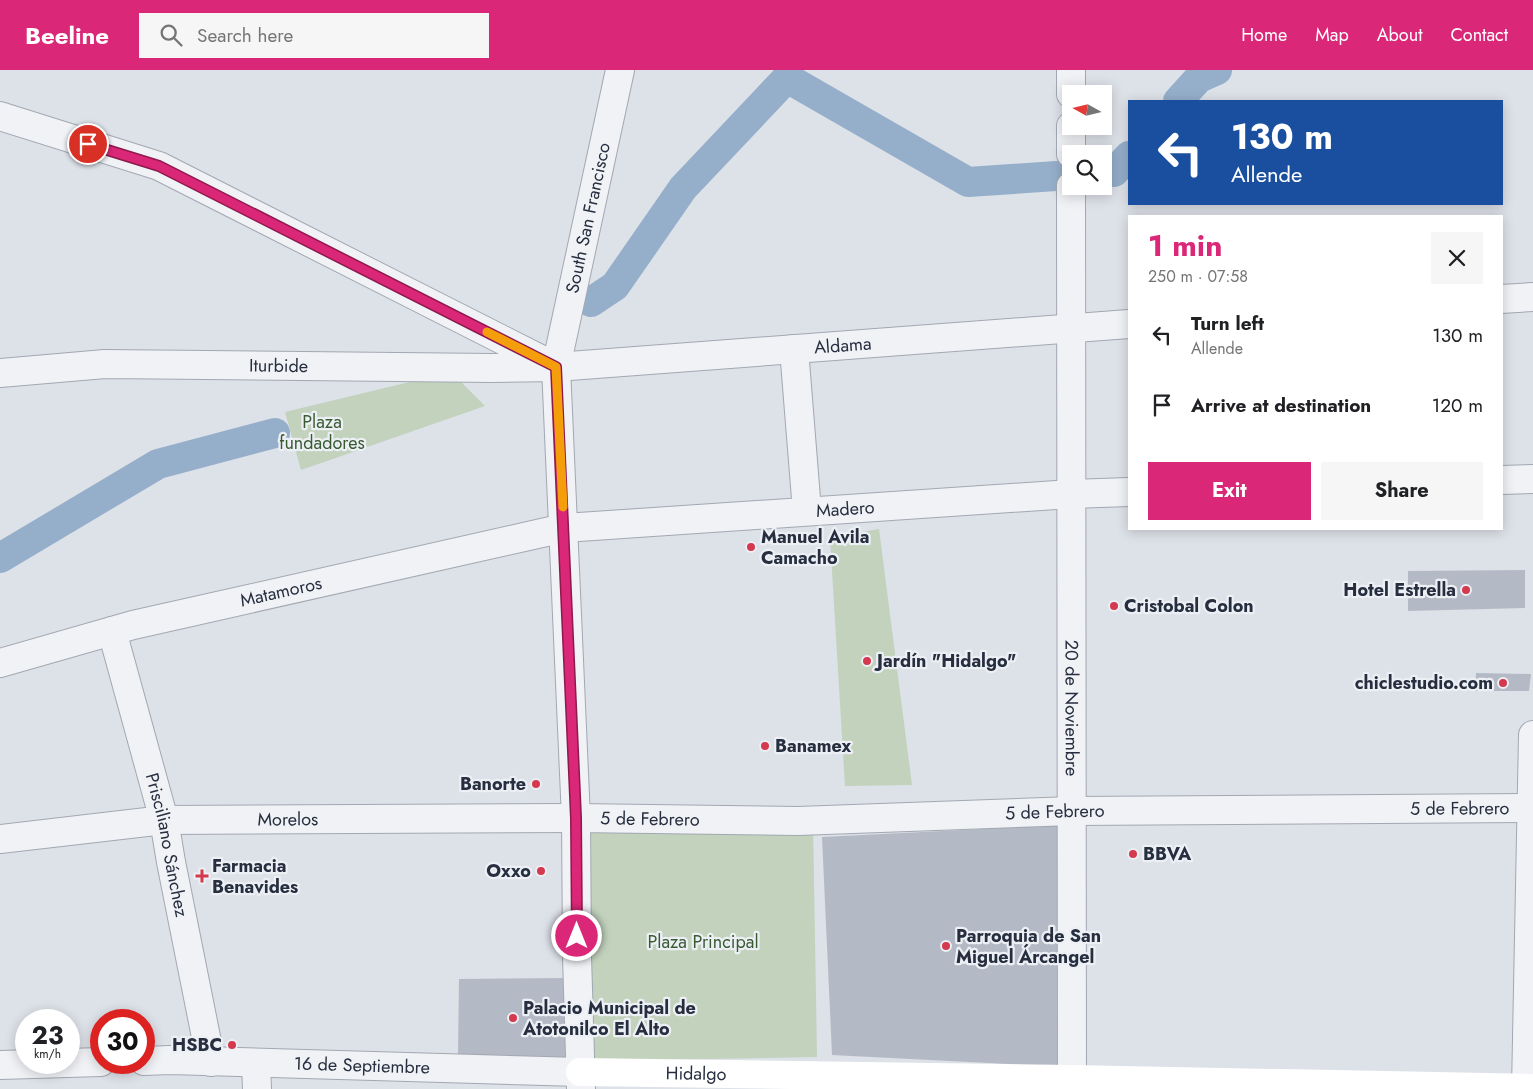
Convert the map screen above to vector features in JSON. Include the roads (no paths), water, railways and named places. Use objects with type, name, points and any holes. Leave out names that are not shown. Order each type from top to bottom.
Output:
[{"type":"street","name":"South San Francisco","points":[[580,1081],[576,818],[556,367],[620,70]]},
{"type":"street","points":[[1071,70],[1071,85]]},
{"type":"street","points":[[0,116],[159,166],[556,367]]},
{"type":"street","name":"20 de Noviembre","points":[[1071,196],[1072,1084]]},
{"type":"street","points":[[1503,299],[1533,297]]},
{"type":"street","name":"Aldama","points":[[556,367],[1128,324]]},
{"type":"street","points":[[794,349],[807,512]]},
{"type":"street","name":"Iturbide","points":[[0,373],[105,364],[556,367]]},
{"type":"street","points":[[1503,480],[1533,479]]},
{"type":"street","name":"Madero","points":[[564,528],[1071,494],[1128,492]]},
{"type":"street","name":"Matamoros","points":[[0,663],[133,625],[564,528]]},
{"type":"street","name":"Prisciliano Sánchez","points":[[112,631],[164,820],[211,1062]]},
{"type":"street","points":[[1528,1088],[1533,735]]},
{"type":"street","name":"5 de Febrero","points":[[576,818],[798,820],[1072,811],[1532,808]]},
{"type":"street","name":"Morelos","points":[[0,839],[164,820],[576,818]]},
{"type":"street","name":"16 de Septiembre","points":[[155,1061],[211,1062],[256,1076],[580,1081]]},
{"type":"street","points":[[0,1065],[90,1062]]},
{"type":"street","name":"Hidalgo","points":[[580,1081],[1528,1088]]},
{"type":"waterway","points":[[1179,100],[1199,78],[1217,70]]},
{"type":"waterway","points":[[591,302],[615,286],[683,188],[787,78],[968,182],[1062,176]]},
{"type":"waterway","points":[[1112,172],[1128,157]]},
{"type":"waterway","points":[[0,558],[158,464],[275,433]]},
{"type":"place","name":"Manuel Avila Camacho","points":[[751,547]]},
{"type":"place","name":"Hotel Estrella","points":[[1466,590]]},
{"type":"place","name":"Cristobal Colon","points":[[1114,606]]},
{"type":"place","name":"Jardín \"Hidalgo\"","points":[[867,661]]},
{"type":"place","name":"chiclestudio.com","points":[[1503,683]]},
{"type":"place","name":"Banamex","points":[[765,746]]},
{"type":"place","name":"Banorte","points":[[536,784]]},
{"type":"place","name":"BBVA","points":[[1133,854]]},
{"type":"place","name":"Oxxo","points":[[541,871]]},
{"type":"place","name":"Farmacia Benavides","points":[[202,876]]},
{"type":"place","name":"Parroquia de San Miguel Árcangel","points":[[946,946]]},
{"type":"place","name":"Palacio Municipal de Atotonilco El Alto","points":[[513,1018]]},
{"type":"place","name":"HSBC","points":[[232,1045]]},
{"type":"park label","name":"Plaza fundadores","points":[[322,432]]},
{"type":"park label","name":"Plaza Principal","points":[[703,942]]}]
